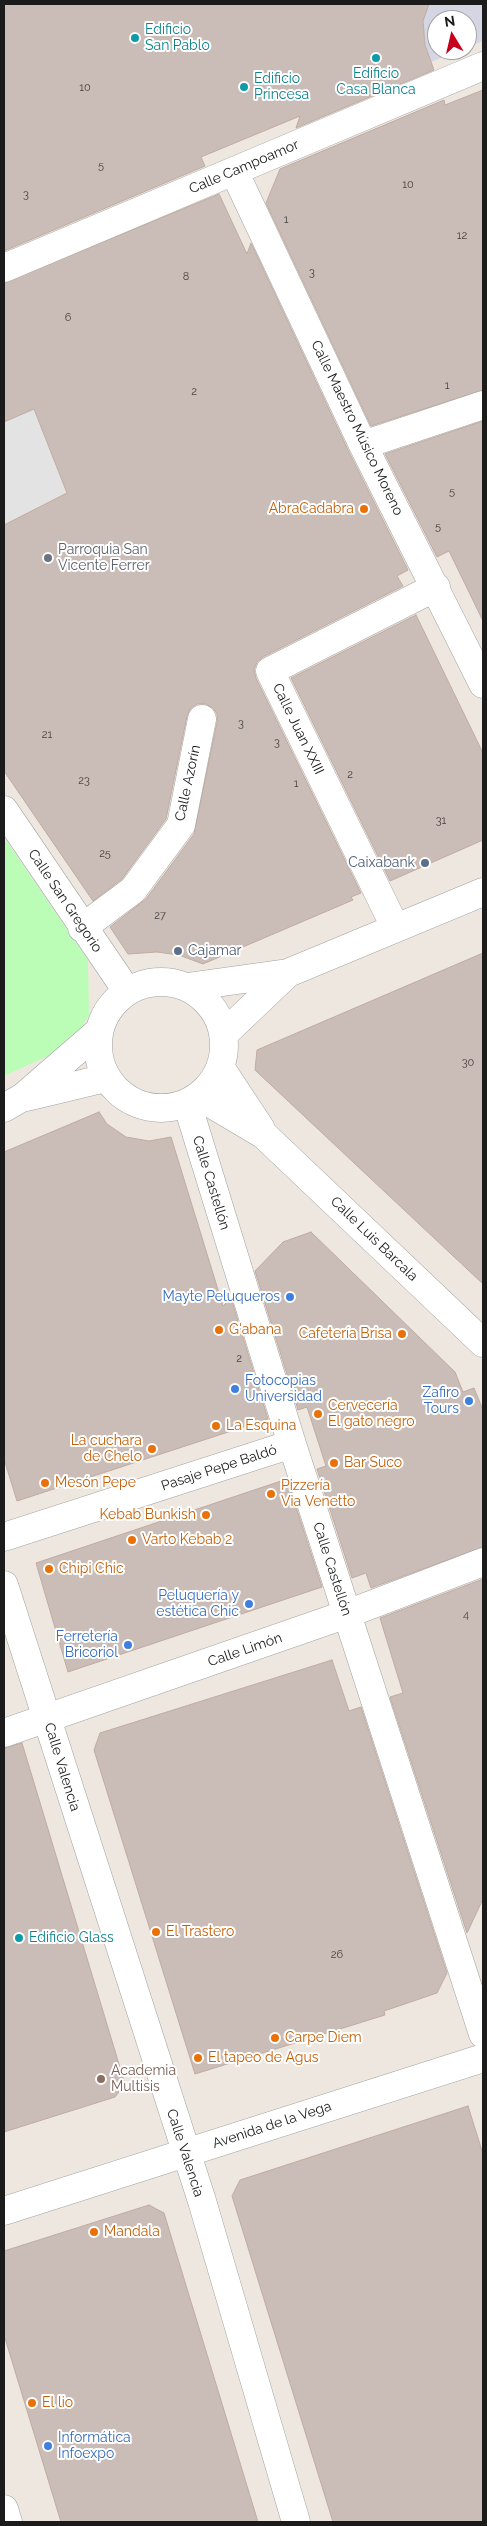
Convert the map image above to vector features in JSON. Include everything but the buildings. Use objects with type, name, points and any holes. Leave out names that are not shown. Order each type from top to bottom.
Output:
[{"type":"street","name":"Calle Campoamor","points":[[4,268],[483,66]]},
{"type":"street","name":"Calle Maestro Músico Moreno","points":[[234,171],[363,444],[436,587],[473,638],[483,684]]},
{"type":"street","points":[[363,444],[483,405]]},
{"type":"street","name":"Calle Juan XXIII","points":[[395,927],[270,671],[436,587]]},
{"type":"street","name":"Calle Azorín","points":[[82,928],[133,890],[180,824],[202,719]]},
{"type":"street","name":"Calle San Gregorio","points":[[4,810],[82,928],[127,990]]},
{"type":"street","points":[[188,987],[288,973],[483,892]]},
{"type":"street","points":[[224,1034],[288,973]]},
{"type":"street","points":[[167,981],[188,987],[204,998],[217,1014],[224,1034],[224,1050],[220,1067],[211,1083],[192,1099],[169,1108],[151,1108],[133,1102],[118,1092],[106,1078],[100,1064],[98,1032],[108,1008],[127,990],[146,982],[167,981]]},
{"type":"street","points":[[13,1102],[98,1032]]},
{"type":"street","name":"Calle Luis Barcala","points":[[220,1067],[264,1135],[483,1343]]},
{"type":"street","points":[[13,1102],[106,1078]]},
{"type":"street","name":"Calle Luis Barcala","points":[[192,1099],[264,1135]]},
{"type":"street","name":"Calle Castellón","points":[[192,1099],[292,1444],[483,2034]]},
{"type":"street","name":"Pasaje Pepe Baldó","points":[[4,1537],[292,1444]]},
{"type":"street","name":"Calle Limón","points":[[4,1733],[347,1614],[483,1562]]},
{"type":"street","name":"Calle Valencia","points":[[4,1585],[186,2152],[296,2522]]},
{"type":"street","name":"Avenida de la Vega","points":[[4,2211],[483,2058]]},
{"type":"street","points":[[4,2509],[8,2522]]},
{"type":"green space","points":[[4,837],[88,960],[89,1015],[70,1046],[4,1076]]},
{"type":"shaded area","points":[[429,4],[483,4],[483,41],[477,43],[477,10],[427,10],[427,51],[423,21]]},
{"type":"shaded area","points":[[34,409],[67,493],[4,525],[4,422]]},
{"type":"place","name":"Edificio San Pablo","points":[[135,38]]},
{"type":"place","name":"Edificio Casa Blanca","points":[[376,58]]},
{"type":"place","name":"Edificio Princesa","points":[[244,87]]},
{"type":"place","name":"AbraCadabra","points":[[364,509]]},
{"type":"place","name":"Parroquia San Vicente Ferrer","points":[[48,558]]},
{"type":"place","name":"Caixabank","points":[[425,863]]},
{"type":"place","name":"Cajamar","points":[[178,951]]},
{"type":"place","name":"Mayte Peluqueros","points":[[290,1297]]},
{"type":"place","name":"G'abana","points":[[219,1330]]},
{"type":"place","name":"Cafetería Brisa","points":[[402,1334]]},
{"type":"place","name":"Fotocopias Universidad","points":[[235,1389]]},
{"type":"place","name":"Zafiro Tours","points":[[469,1401]]},
{"type":"place","name":"Cervecería El gato negro","points":[[318,1414]]},
{"type":"place","name":"La Esquina","points":[[216,1426]]},
{"type":"place","name":"La cuchara de Chelo","points":[[152,1449]]},
{"type":"place","name":"Bar Suco","points":[[334,1463]]},
{"type":"place","name":"Mesón Pepe","points":[[45,1483]]},
{"type":"place","name":"Pizzería Via Venetto","points":[[271,1494]]},
{"type":"place","name":"Kebab Bunkish","points":[[206,1515]]},
{"type":"place","name":"Varto Kebab 2","points":[[132,1540]]},
{"type":"place","name":"Chipi Chic","points":[[49,1569]]},
{"type":"place","name":"Peluquería y estética Chic","points":[[249,1604]]},
{"type":"place","name":"Ferretería Bricoriol","points":[[128,1645]]},
{"type":"place","name":"El Trastero","points":[[156,1932]]},
{"type":"place","name":"Edificio Glass","points":[[19,1938]]},
{"type":"place","name":"Carpe Diem","points":[[275,2038]]},
{"type":"place","name":"El tapeo de Agus","points":[[198,2058]]},
{"type":"place","name":"Academia Multisis","points":[[101,2079]]},
{"type":"place","name":"Mandala","points":[[94,2232]]},
{"type":"place","name":"El lio","points":[[32,2403]]},
{"type":"place","name":"Informática Infoexpo","points":[[48,2446]]}]
